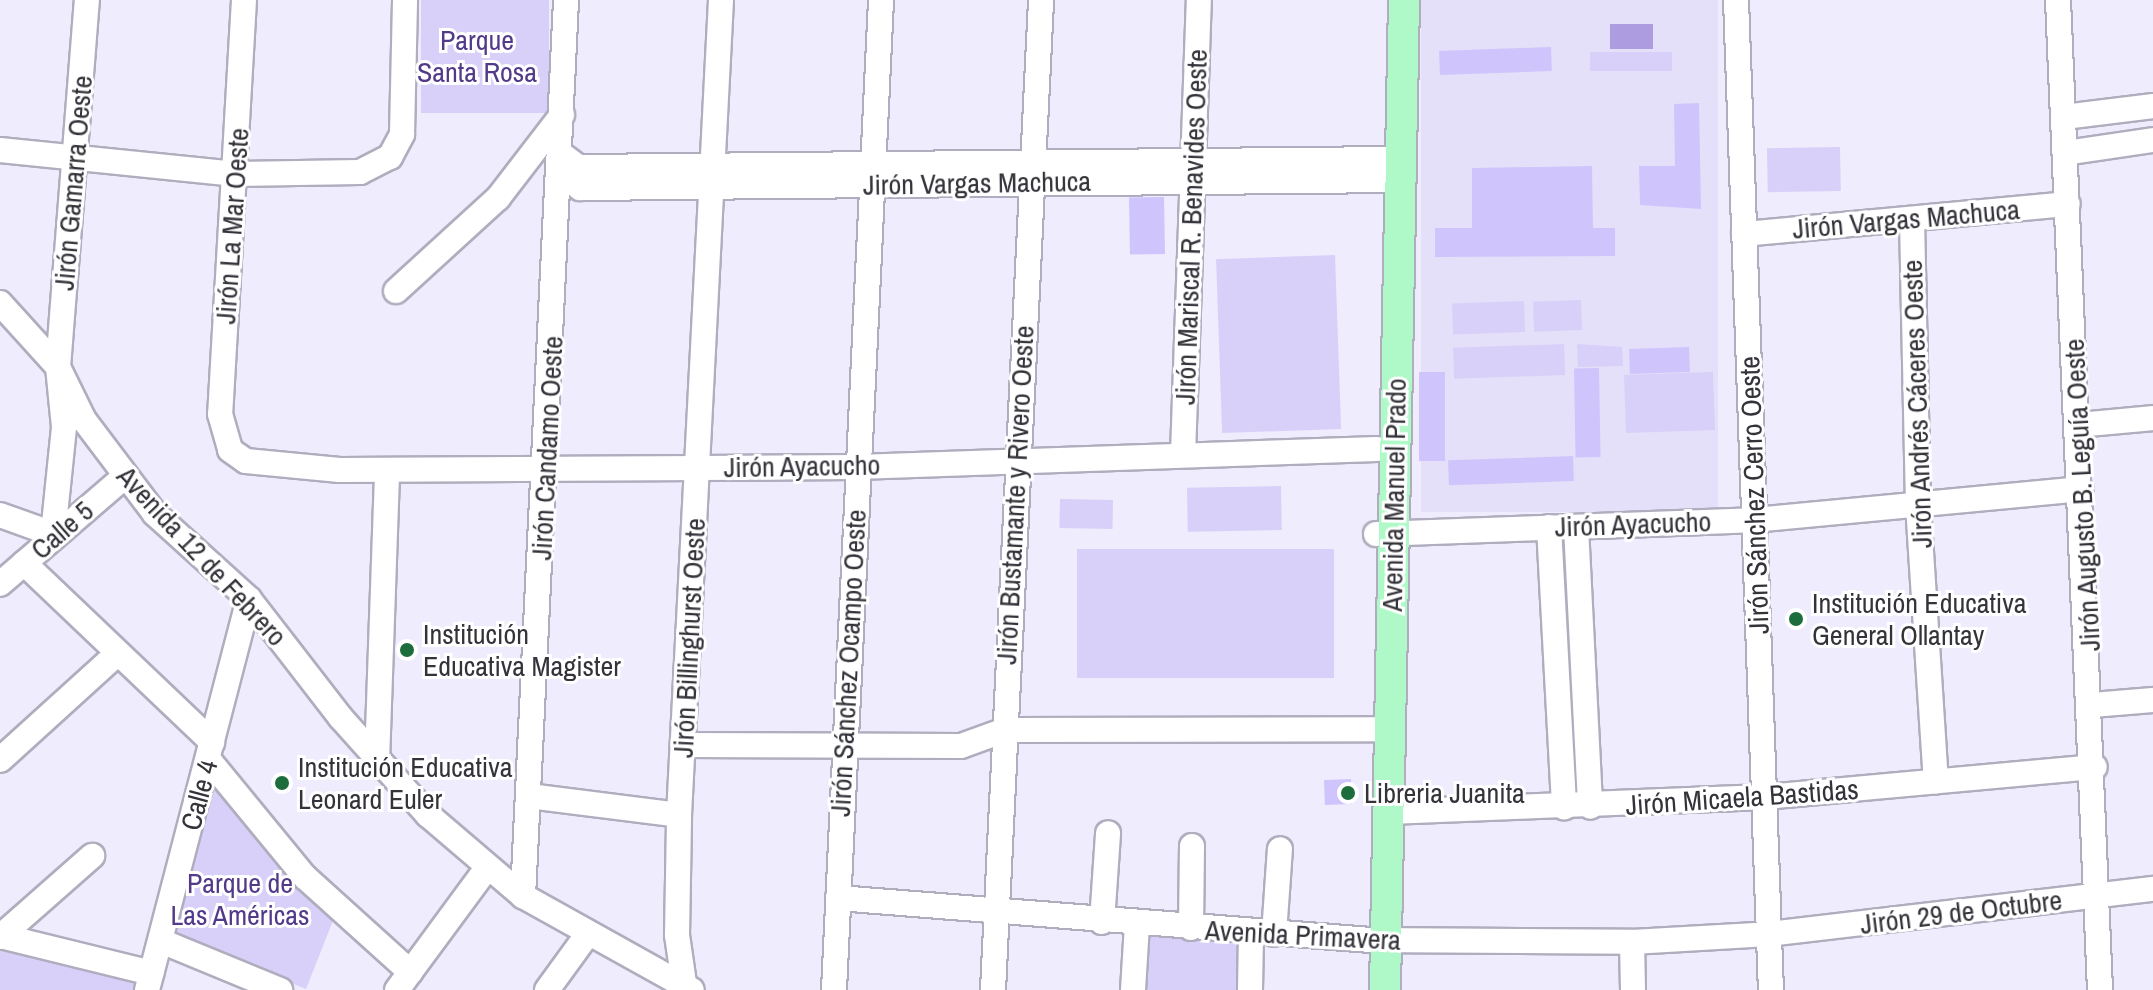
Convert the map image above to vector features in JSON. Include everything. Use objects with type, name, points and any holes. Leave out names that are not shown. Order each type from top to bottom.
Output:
[{"type":"main road","name":"Avenida Manuel Prado","points":[[1383,0],[1391,170],[1378,941],[1385,990]]},
{"type":"main road","name":"Avenida Manuel Prado","points":[[1385,534],[1377,449],[1391,170],[1404,0]]},
{"type":"main road","name":"Avenida Manuel Prado","points":[[1368,990],[1378,941],[1388,812],[1381,729]]},
{"type":"street","name":"Jirón Gamarra Oeste","points":[[53,534],[64,427],[58,367],[87,0]]},
{"type":"street","name":"Jirón La Mar Oeste","points":[[230,450],[220,414],[244,0]]},
{"type":"street","points":[[0,150],[236,174],[360,172],[390,157],[402,134],[405,0]]},
{"type":"street","name":"Jirón Candamo Oeste","points":[[523,896],[561,163],[566,0]]},
{"type":"street","name":"Jirón Billinghurst Oeste","points":[[687,989],[677,935],[679,815],[721,0]]},
{"type":"street","name":"Jirón Sánchez Ocampo Oeste","points":[[834,990],[881,0]]},
{"type":"street","name":"Jirón Bustamante y Rivero Oeste","points":[[993,990],[1030,172],[1041,0]]},
{"type":"street","name":"Jirón Mariscal R. Benavides Oeste","points":[[1183,454],[1199,0]]},
{"type":"street","name":"Jirón Sánchez Cerro Oeste","points":[[1736,0],[1771,990]]},
{"type":"street","name":"Jirón Augusto B. Leguía Oeste","points":[[2058,0],[2095,767],[2100,990]]},
{"type":"street","points":[[2064,117],[2153,106]]},
{"type":"street","points":[[396,291],[498,198],[562,115]]},
{"type":"street","points":[[2065,153],[2153,140]]},
{"type":"street","name":"Jirón Vargas Machuca","points":[[561,163],[580,188],[710,176],[1391,170]]},
{"type":"street","name":"Jirón Vargas Machuca","points":[[1744,234],[2068,204]]},
{"type":"street","name":"Jirón Andrés Cáceres Oeste","points":[[1912,219],[1918,505],[1936,781]]},
{"type":"street","name":"Avenida 12 de Febrero","points":[[0,303],[58,367],[84,420],[124,477],[186,546],[249,599],[377,761],[487,868],[523,896],[687,989]]},
{"type":"street","points":[[2078,425],[2153,418]]},
{"type":"street","name":"Jirón Ayacucho","points":[[230,450],[265,467],[387,470],[857,467],[1017,458],[1377,449]]},
{"type":"street","points":[[377,761],[387,470]]},
{"type":"street","name":"Calle 5","points":[[0,584],[53,534],[124,477]]},
{"type":"street","name":"Jirón Ayacucho","points":[[1385,534],[1754,520],[2081,489]]},
{"type":"street","points":[[0,515],[53,534]]},
{"type":"street","points":[[1549,527],[1564,808]]},
{"type":"street","points":[[1576,527],[1590,807]]},
{"type":"street","points":[[24,563],[118,653],[210,750],[305,877],[404,981],[487,868]]},
{"type":"street","name":"Calle 4","points":[[150,981],[249,599]]},
{"type":"street","points":[[0,760],[118,653]]},
{"type":"street","points":[[2092,705],[2153,700]]},
{"type":"street","points":[[684,745],[961,746],[1005,730],[1381,729]]},
{"type":"street","name":"Jirón Micaela Bastidas","points":[[1388,812],[1590,807],[1765,797],[2095,767]]},
{"type":"street","points":[[529,796],[679,815]]},
{"type":"street","points":[[1102,922],[1108,833]]},
{"type":"street","points":[[1191,928],[1192,846]]},
{"type":"street","points":[[1250,990],[1280,849]]},
{"type":"street","points":[[0,936],[92,856]]},
{"type":"street","name":"Jirón 29 de Octubre","points":[[1769,934],[2153,889]]},
{"type":"street","name":"Avenida Primavera","points":[[838,898],[997,914],[1378,941],[1632,942],[1769,934]]},
{"type":"street","points":[[1133,990],[1137,924]]},
{"type":"street","points":[[547,990],[587,935]]},
{"type":"street","points":[[0,936],[150,981]]},
{"type":"street","points":[[161,941],[280,990]]},
{"type":"street","points":[[1632,942],[1633,990]]},
{"type":"shaded area","points":[[1421,0],[1718,0],[1718,512],[1421,512]]},
{"type":"shaded area","points":[[1610,24],[1653,24],[1653,49],[1610,49]]},
{"type":"green space","name":"Parque Santa Rosa","points":[[421,0],[549,0],[549,113],[421,113]]},
{"type":"green space","points":[[1590,52],[1672,52],[1672,71],[1590,71]]},
{"type":"green space","points":[[1840,147],[1841,191],[1768,192],[1767,148]]},
{"type":"green space","points":[[1335,255],[1341,429],[1222,433],[1216,259]]},
{"type":"green space","points":[[1581,300],[1582,330],[1534,332],[1533,302]]},
{"type":"green space","points":[[1524,301],[1525,332],[1453,334],[1452,304]]},
{"type":"green space","points":[[1564,344],[1565,375],[1454,379],[1453,348]]},
{"type":"green space","points":[[1577,344],[1622,347],[1623,366],[1578,367]]},
{"type":"green space","points":[[1713,372],[1715,430],[1626,433],[1624,375]]},
{"type":"green space","points":[[1281,486],[1282,530],[1188,532],[1187,488]]},
{"type":"green space","points":[[1060,499],[1113,500],[1112,529],[1059,528]]},
{"type":"green space","points":[[1077,549],[1334,549],[1334,678],[1077,678]]},
{"type":"green space","name":"Parque de Las Américas","points":[[213,773],[336,913],[306,989],[170,934]]},
{"type":"green space","points":[[1141,929],[1242,938],[1241,990],[1138,990]]},
{"type":"green space","points":[[0,945],[138,980],[136,990],[0,990]]},
{"type":"building","points":[[1551,47],[1552,71],[1440,75],[1439,51]]},
{"type":"building","points":[[1699,103],[1701,209],[1640,205],[1639,166],[1675,166],[1674,104]]},
{"type":"building","points":[[1592,166],[1593,228],[1615,228],[1615,256],[1435,257],[1435,228],[1472,228],[1472,168]]},
{"type":"building","points":[[1164,197],[1165,254],[1130,255],[1129,198]]},
{"type":"building","points":[[1689,347],[1690,372],[1630,374],[1629,349]]},
{"type":"building","points":[[1574,368],[1599,368],[1601,457],[1576,457]]},
{"type":"building","points":[[1419,372],[1445,372],[1445,461],[1419,461]]},
{"type":"building","points":[[1573,456],[1574,481],[1449,485],[1448,460]]},
{"type":"building","points":[[1351,779],[1352,804],[1325,805],[1324,780]]},
{"type":"place","name":"Institución Educativa General Ollantay","points":[[1796,619]]},
{"type":"place","name":"Institución Educativa Magister","points":[[407,650]]},
{"type":"place","name":"Institución Educativa Leonard Euler","points":[[282,783]]},
{"type":"place","name":"Libreria Juanita","points":[[1348,793]]}]
